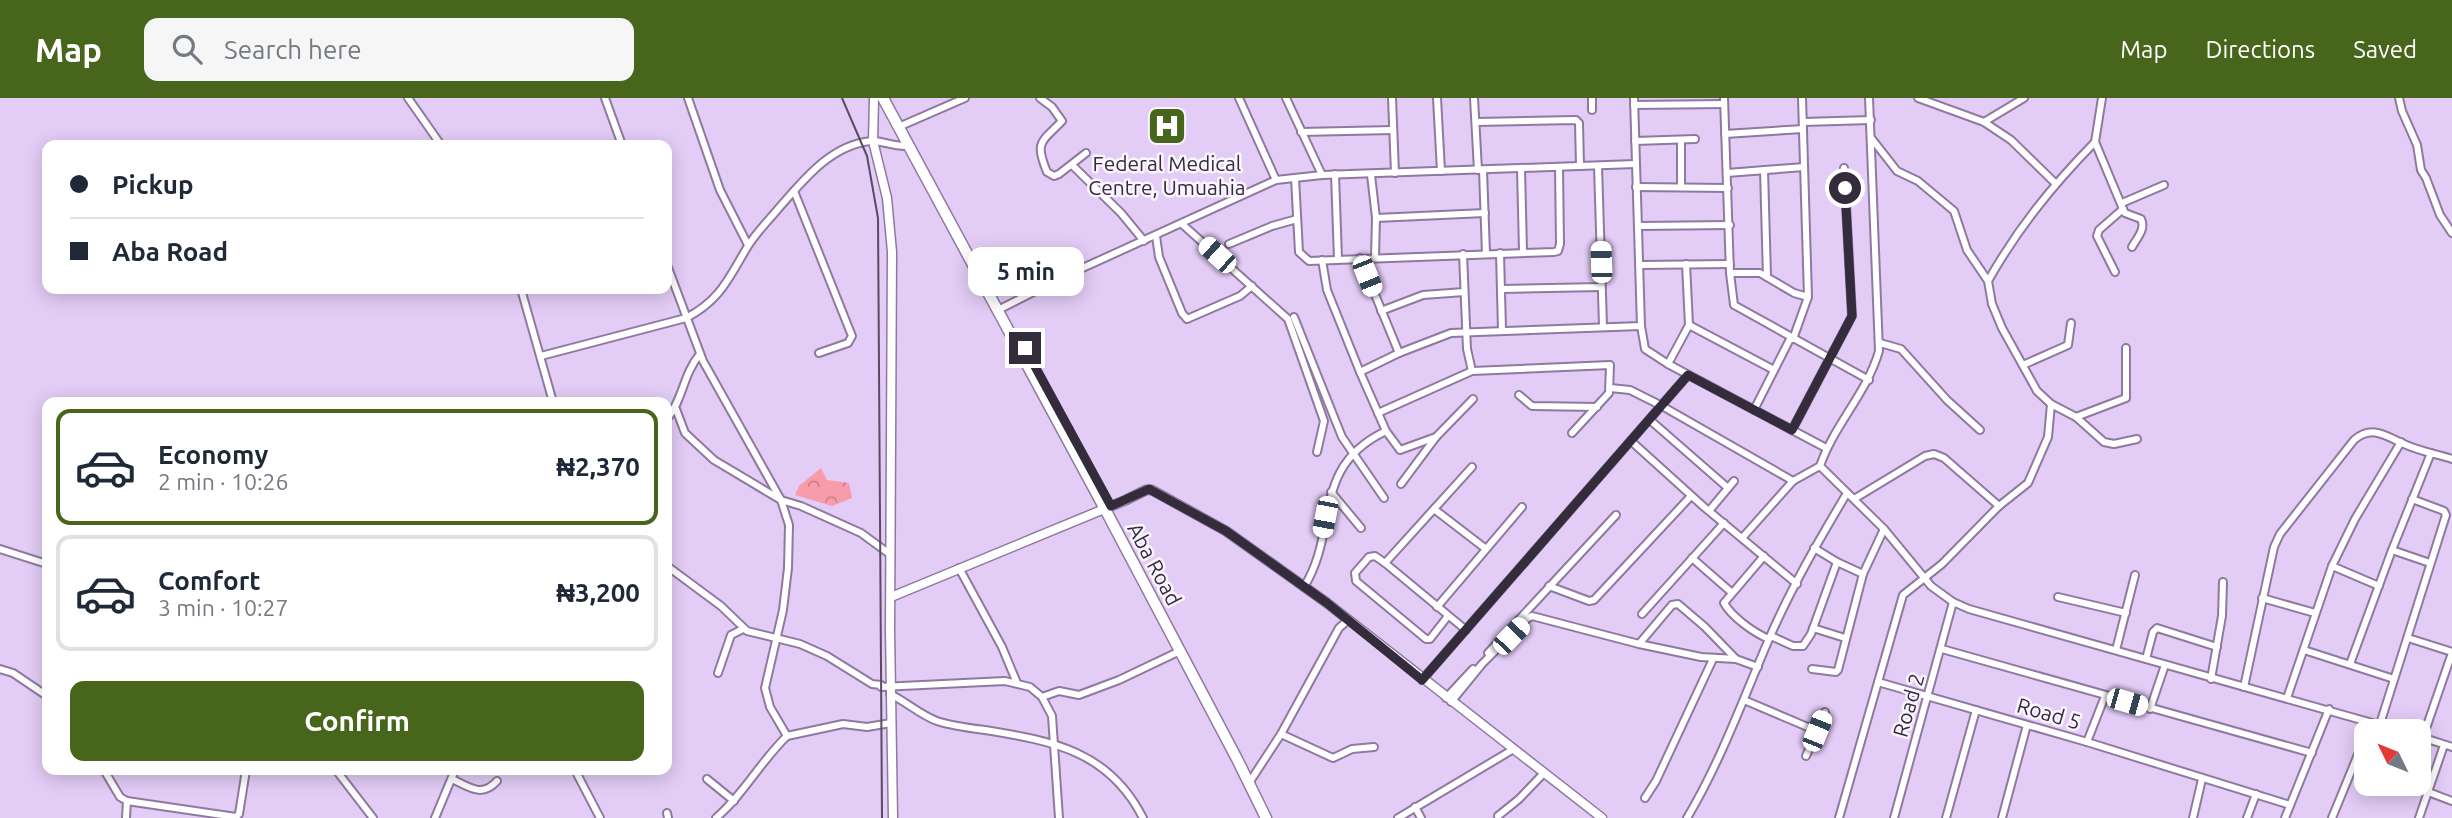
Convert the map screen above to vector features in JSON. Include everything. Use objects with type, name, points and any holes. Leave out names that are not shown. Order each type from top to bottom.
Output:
[{"type":"main road","name":"Aba Road","points":[[883,98],[907,146],[1001,309]]},
{"type":"main road","name":"Aba Road","points":[[889,98],[1216,713]]},
{"type":"main road","name":"Aba Road","points":[[1108,507],[1180,651],[1216,713]]},
{"type":"main road","points":[[1216,713],[1266,818]]},
{"type":"main road","points":[[1248,776],[1272,818]]},
{"type":"street","points":[[408,98],[437,140]]},
{"type":"street","points":[[605,98],[621,140]]},
{"type":"street","points":[[688,98],[719,190],[748,245]]},
{"type":"street","points":[[874,98],[873,141],[887,198],[892,253],[890,691],[893,818]]},
{"type":"street","points":[[903,125],[965,98]]},
{"type":"street","points":[[1040,98],[1052,107],[1062,121],[1041,140],[1040,148],[1047,172],[1054,176],[1086,153]]},
{"type":"street","points":[[1239,98],[1276,180]]},
{"type":"street","points":[[1286,98],[1322,175]]},
{"type":"street","points":[[1392,98],[1395,173]]},
{"type":"street","points":[[1437,98],[1441,171]]},
{"type":"street","points":[[1474,98],[1485,213],[1486,254]]},
{"type":"street","points":[[1592,98],[1592,110]]},
{"type":"street","points":[[1754,410],[1790,339],[1793,339],[1808,297],[1802,98]]},
{"type":"street","points":[[1743,537],[1793,481],[1820,466],[1826,448],[1869,380],[1879,351],[1869,98]]},
{"type":"street","points":[[1918,98],[1984,122],[2011,140],[2055,183]]},
{"type":"street","points":[[1984,122],[2024,98]]},
{"type":"street","points":[[2102,98],[2095,142],[2125,213],[2141,219],[2144,227],[2132,247]]},
{"type":"street","points":[[2399,98],[2417,145],[2420,170],[2452,233]]},
{"type":"street","points":[[1826,448],[1688,375],[1645,349],[1641,326],[1634,102],[1724,101],[1730,273],[1734,305],[1869,380]]},
{"type":"street","points":[[1476,122],[1577,120],[1580,166]]},
{"type":"street","points":[[1725,134],[1871,120]]},
{"type":"street","points":[[1301,132],[1393,130]]},
{"type":"street","points":[[1871,138],[1897,170],[1917,181],[1950,206],[1957,217],[1967,250],[1988,281],[1992,304],[2002,328],[2038,391],[2051,404],[2076,417],[2109,444],[2137,439]]},
{"type":"street","points":[[1681,139],[1681,187]]},
{"type":"street","points":[[1635,141],[1695,139]]},
{"type":"street","points":[[541,356],[687,318],[718,295],[748,245],[794,191],[826,160],[840,151],[873,141],[894,147],[907,146]]},
{"type":"street","points":[[1988,281],[2001,258],[2055,183],[2095,142]]},
{"type":"street","points":[[1001,309],[1065,276],[1276,180],[1335,174],[1371,175],[1635,164]]},
{"type":"street","points":[[1072,165],[1121,213],[1144,240]]},
{"type":"street","points":[[1598,166],[1603,326]]},
{"type":"street","points":[[1295,178],[1300,255],[1309,261],[1554,252],[1559,248],[1559,167]]},
{"type":"street","points":[[1727,173],[1804,167]]},
{"type":"street","points":[[1792,430],[1852,316],[1844,167]]},
{"type":"street","points":[[1521,168],[1523,253]]},
{"type":"street","points":[[1764,170],[1766,277]]},
{"type":"street","points":[[1335,174],[1338,258]]},
{"type":"street","points":[[1371,175],[1376,218],[1375,257]]},
{"type":"street","points":[[2115,272],[2096,236],[2099,230],[2122,206],[2164,186]]},
{"type":"street","points":[[1636,187],[1728,188]]},
{"type":"street","points":[[794,191],[852,336],[848,344],[819,353]]},
{"type":"street","points":[[1376,218],[1485,213]]},
{"type":"street","points":[[1229,244],[1297,219]]},
{"type":"street","points":[[1182,224],[1288,319],[1324,421],[1317,452]]},
{"type":"street","points":[[1639,226],[1730,225]]},
{"type":"street","points":[[1156,236],[1159,257],[1187,319],[1240,296],[1252,286]]},
{"type":"street","points":[[1500,253],[1502,330]]},
{"type":"street","points":[[1463,254],[1466,349],[1472,371]]},
{"type":"street","points":[[1360,258],[1399,353]]},
{"type":"street","points":[[1322,260],[1327,290],[1360,372],[1395,445],[1404,450],[1436,437]]},
{"type":"street","points":[[1668,364],[1689,326],[1686,264]]},
{"type":"street","points":[[1640,265],[1730,264]]},
{"type":"street","points":[[1730,273],[1760,273],[1794,293],[1808,297]]},
{"type":"street","points":[[672,278],[701,354],[781,500],[789,525],[788,568],[777,637],[765,688],[770,708],[787,736]]},
{"type":"street","points":[[1502,289],[1601,287]]},
{"type":"street","points":[[1381,311],[1423,295],[1464,292]]},
{"type":"street","points":[[522,294],[552,397]]},
{"type":"street","points":[[1294,317],[1342,437],[1384,498]]},
{"type":"street","points":[[2023,365],[2068,345],[2071,323]]},
{"type":"street","points":[[1360,372],[1399,353],[1451,333],[1641,326]]},
{"type":"street","points":[[1689,326],[1774,370]]},
{"type":"street","points":[[1880,344],[1901,349],[1947,400],[1980,430]]},
{"type":"street","points":[[2076,417],[2126,398],[2126,348]]},
{"type":"street","points":[[672,413],[676,409],[688,371],[701,354]]},
{"type":"street","points":[[1378,413],[1472,371],[1610,365],[1609,393],[1572,433]]},
{"type":"street","points":[[1422,680],[1688,375]]},
{"type":"street","points":[[1611,388],[1630,390],[1662,406],[1793,481]]},
{"type":"street","points":[[1519,396],[1532,405],[1597,407]]},
{"type":"street","points":[[1401,484],[1436,437],[1472,398]]},
{"type":"street","points":[[1839,818],[1900,603],[1908,589],[1942,564],[1999,506],[2028,483],[2048,437],[2051,404]]},
{"type":"street","points":[[676,409],[685,433],[704,452],[730,471],[781,500],[861,533],[891,555]]},
{"type":"street","points":[[1650,420],[1728,488]]},
{"type":"street","points":[[1303,586],[1315,565],[1336,478],[1353,452],[1371,438],[1386,431]]},
{"type":"street","points":[[2244,687],[2274,547],[2280,534],[2354,440],[2359,436],[2382,432],[2401,442],[2452,459]]},
{"type":"street","points":[[1631,441],[1691,496],[1797,584]]},
{"type":"street","points":[[2287,698],[2332,566],[2355,519],[2401,442]]},
{"type":"street","points":[[2350,664],[2431,453]]},
{"type":"street","points":[[1854,499],[1925,456],[1934,454],[1944,458],[1999,506]]},
{"type":"street","points":[[1820,466],[1884,528],[1931,586],[1953,602],[1969,609],[2361,719]]},
{"type":"street","points":[[1385,564],[1472,467]]},
{"type":"street","points":[[1709,511],[1734,481]]},
{"type":"street","points":[[891,597],[1146,490],[1156,491],[1226,531],[1303,586],[1602,818]]},
{"type":"street","points":[[1331,492],[1360,528]]},
{"type":"street","points":[[1687,818],[1712,770],[1770,637],[1814,548],[1847,493]]},
{"type":"street","points":[[1549,586],[1589,601],[1594,600],[1691,496]]},
{"type":"street","points":[[2382,719],[2446,513],[2412,499]]},
{"type":"street","points":[[1437,607],[1522,507]]},
{"type":"street","points":[[1434,509],[1486,549]]},
{"type":"street","points":[[1448,700],[1616,515]]},
{"type":"street","points":[[1642,614],[1724,523]]},
{"type":"street","points":[[1812,669],[1837,672],[1863,574],[1884,528]]},
{"type":"street","points":[[1814,548],[1863,574]]},
{"type":"street","points":[[0,549],[42,562]]},
{"type":"street","points":[[2392,550],[2430,563]]},
{"type":"street","points":[[1448,615],[1430,639],[1426,639],[1354,579],[1355,573],[1369,557],[1375,556],[1437,607],[1448,615],[1466,630]]},
{"type":"street","points":[[1764,556],[1724,601],[1727,608],[1762,636],[1799,648],[1803,646],[1813,628],[1837,562]]},
{"type":"street","points":[[1692,558],[1731,592]]},
{"type":"street","points":[[2332,566],[2379,586]]},
{"type":"street","points":[[959,568],[1002,647],[1017,683]]},
{"type":"street","points":[[672,570],[721,606],[743,629],[777,637],[827,656],[873,684],[890,691],[936,721],[1055,743],[1078,752],[1112,775],[1143,818]]},
{"type":"street","points":[[2116,650],[2135,575]]},
{"type":"street","points":[[2211,678],[2222,616],[2223,582]]},
{"type":"street","points":[[1660,594],[1672,605],[1682,606],[1736,659]]},
{"type":"street","points":[[2058,597],[2126,613]]},
{"type":"street","points":[[2262,598],[2315,612]]},
{"type":"street","name":"Road 2","points":[[1894,818],[1953,602]]},
{"type":"street","points":[[1639,643],[1672,605]]},
{"type":"street","points":[[1448,700],[1532,616],[1713,659],[1736,659],[1758,667]]},
{"type":"street","points":[[1248,776],[1281,734],[1339,628],[1348,620]]},
{"type":"street","points":[[1813,628],[1845,638]]},
{"type":"street","points":[[2146,659],[2153,632],[2157,628],[2217,648]]},
{"type":"street","points":[[718,673],[731,635],[743,629]]},
{"type":"street","points":[[2408,638],[2452,653],[2427,719]]},
{"type":"street","points":[[1942,649],[2312,753]]},
{"type":"street","points":[[2304,650],[2394,679]]},
{"type":"street","points":[[1042,697],[1059,691],[1079,695],[1119,680],[1180,651]]},
{"type":"street","points":[[1645,798],[1656,781],[1713,659]]},
{"type":"street","points":[[2150,709],[2165,665]]},
{"type":"street","points":[[0,669],[13,673],[42,693]]},
{"type":"street","points":[[890,691],[1005,681],[1030,687],[1042,697],[1052,716],[1059,818]]},
{"type":"street","name":"Road 5","points":[[1878,682],[2087,742],[2290,805]]},
{"type":"street","points":[[2087,742],[2105,696]]},
{"type":"street","points":[[1744,700],[1817,731]]},
{"type":"street","points":[[2285,818],[2329,709]]},
{"type":"street","points":[[1946,818],[1976,710]]},
{"type":"street","points":[[1806,756],[1825,712]]},
{"type":"street","points":[[716,818],[734,801],[758,766],[787,736],[843,724],[867,727],[891,723]]},
{"type":"street","points":[[2003,818],[2027,725]]},
{"type":"street","points":[[1281,734],[1333,758],[1352,749],[1374,747]]},
{"type":"street","points":[[2431,740],[2448,746],[2431,785]]},
{"type":"street","points":[[1398,818],[1512,750]]},
{"type":"street","points":[[2332,818],[2354,765]]},
{"type":"street","points":[[1498,816],[1543,774]]},
{"type":"street","points":[[107,775],[120,797],[127,801],[238,817],[245,775]]},
{"type":"street","points":[[339,775],[373,818]]},
{"type":"street","points":[[435,818],[453,775]]},
{"type":"street","points":[[578,775],[600,818]]},
{"type":"street","points":[[452,779],[475,791],[487,790],[497,781]]},
{"type":"street","points":[[707,779],[734,801]]},
{"type":"street","points":[[2193,818],[2202,779]]},
{"type":"street","points":[[2431,793],[2452,801]]},
{"type":"street","points":[[2247,818],[2256,794]]},
{"type":"street","points":[[2418,818],[2426,796]]},
{"type":"street","points":[[126,818],[127,801]]},
{"type":"street","points":[[1415,807],[1421,818]]},
{"type":"street","points":[[174,818],[176,809]]},
{"type":"green space","points":[[821,468],[827,480],[849,483],[852,498],[832,506],[795,495],[799,486]]},
{"type":"railway","points":[[842,98],[867,156],[878,218],[882,818]]},
{"type":"place","name":"Federal Medical Centre, Umuahia","points":[[1167,126]]},
{"type":"route","points":[[1025,348],[1111,506],[1149,489],[1156,491],[1226,531],[1327,603],[1422,680],[1688,375],[1792,430],[1852,316],[1845,188]]}]
